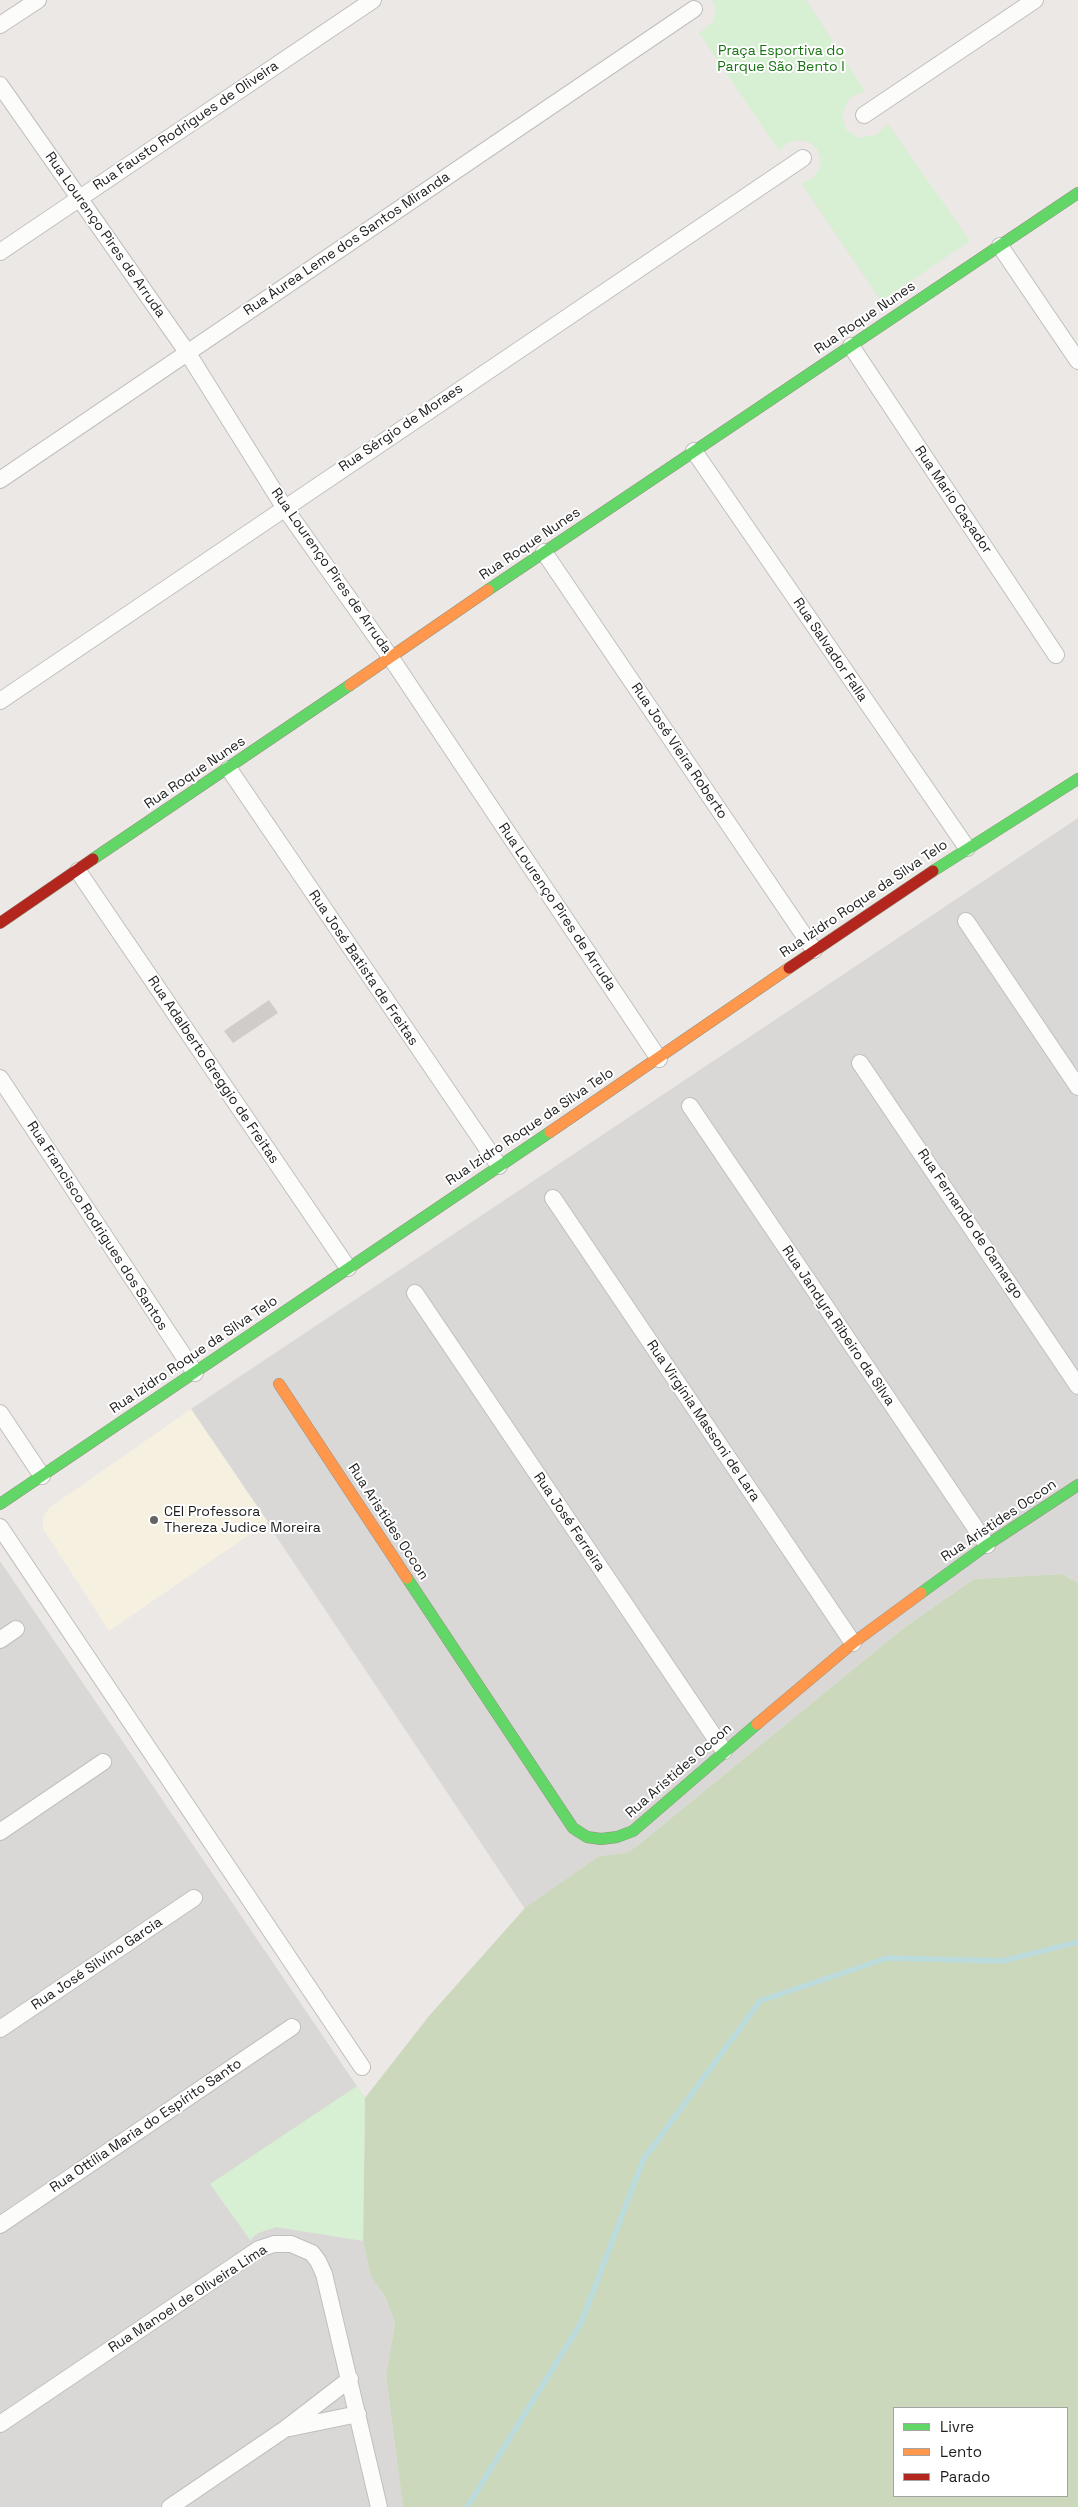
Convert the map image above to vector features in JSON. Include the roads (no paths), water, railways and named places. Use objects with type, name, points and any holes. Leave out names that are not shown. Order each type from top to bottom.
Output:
[{"type":"street","points":[[0,26],[38,0]]},
{"type":"street","name":"Rua Fausto Rodrigues de Oliveira","points":[[0,252],[373,0]]},
{"type":"street","points":[[864,115],[1035,0]]},
{"type":"street","name":"Rua Áurea Leme dos Santos Miranda","points":[[0,480],[694,9]]},
{"type":"street","name":"Rua Lourenço Pires de Arruda","points":[[0,85],[187,352],[284,507],[391,658],[659,1059]]},
{"type":"street","name":"Rua Sérgio de Moraes","points":[[0,701],[284,507],[803,158]]},
{"type":"street","name":"Rua Roque Nunes","points":[[0,923],[229,769],[544,552],[1078,193]]},
{"type":"street","points":[[1000,246],[1078,361]]},
{"type":"street","name":"Rua Mario Caçador","points":[[851,346],[1056,655]]},
{"type":"street","name":"Rua Salvador Falla","points":[[694,451],[967,848]]},
{"type":"street","name":"Rua José Vieira Roberto","points":[[544,552],[814,950]]},
{"type":"street","name":"Rua José Batista de Freitas","points":[[229,769],[499,1166]]},
{"type":"street","name":"Rua Izidro Roque da Silva Telo","points":[[0,1504],[659,1059],[814,950],[967,848],[1078,779]]},
{"type":"street","name":"Rua Adalberto Greggio de Freitas","points":[[78,871],[348,1268]]},
{"type":"street","points":[[966,921],[1078,1087]]},
{"type":"street","name":"Rua Fernando de Camargo","points":[[860,1062],[1078,1386]]},
{"type":"street","name":"Rua Francisco Rodrigues dos Santos","points":[[0,1078],[195,1373]]},
{"type":"street","name":"Rua Jandyra Ribeiro da Silva","points":[[690,1106],[987,1545]]},
{"type":"street","name":"Rua Virgínia Massoni de Lara","points":[[553,1198],[853,1643]]},
{"type":"street","name":"Rua José Ferreira","points":[[415,1293],[724,1751]]},
{"type":"street","name":"Rua Aristides Occon","points":[[279,1384],[573,1828],[587,1837],[601,1839],[617,1837],[633,1831],[724,1751],[853,1643],[987,1545],[1078,1485]]},
{"type":"street","points":[[0,1413],[42,1476]]},
{"type":"street","points":[[0,1527],[362,2067]]},
{"type":"street","points":[[0,1640],[16,1629]]},
{"type":"street","points":[[0,1832],[103,1762]]},
{"type":"street","name":"Rua José Silvino Garcia","points":[[0,2029],[194,1898]]},
{"type":"street","name":"Rua Ottília Maria do Espírito Santo","points":[[0,2224],[292,2027]]},
{"type":"street","name":"Rua Manoel de Oliveira Lima","points":[[0,2424],[259,2250],[274,2244],[291,2244],[304,2249],[318,2261],[324,2274],[379,2507]]},
{"type":"street","points":[[170,2507],[286,2429],[350,2379]]},
{"type":"street","points":[[286,2429],[358,2414]]},
{"type":"waterway","points":[[467,2507],[581,2323],[643,2160],[760,2001],[887,1958],[1002,1961],[1078,1942]]},
{"type":"place","name":"CEI Professora Thereza Judice Moreira","points":[[154,1520]]},
{"type":"park label","name":"Praça Esportiva do Parque São Bento I","points":[[781,59]]}]
